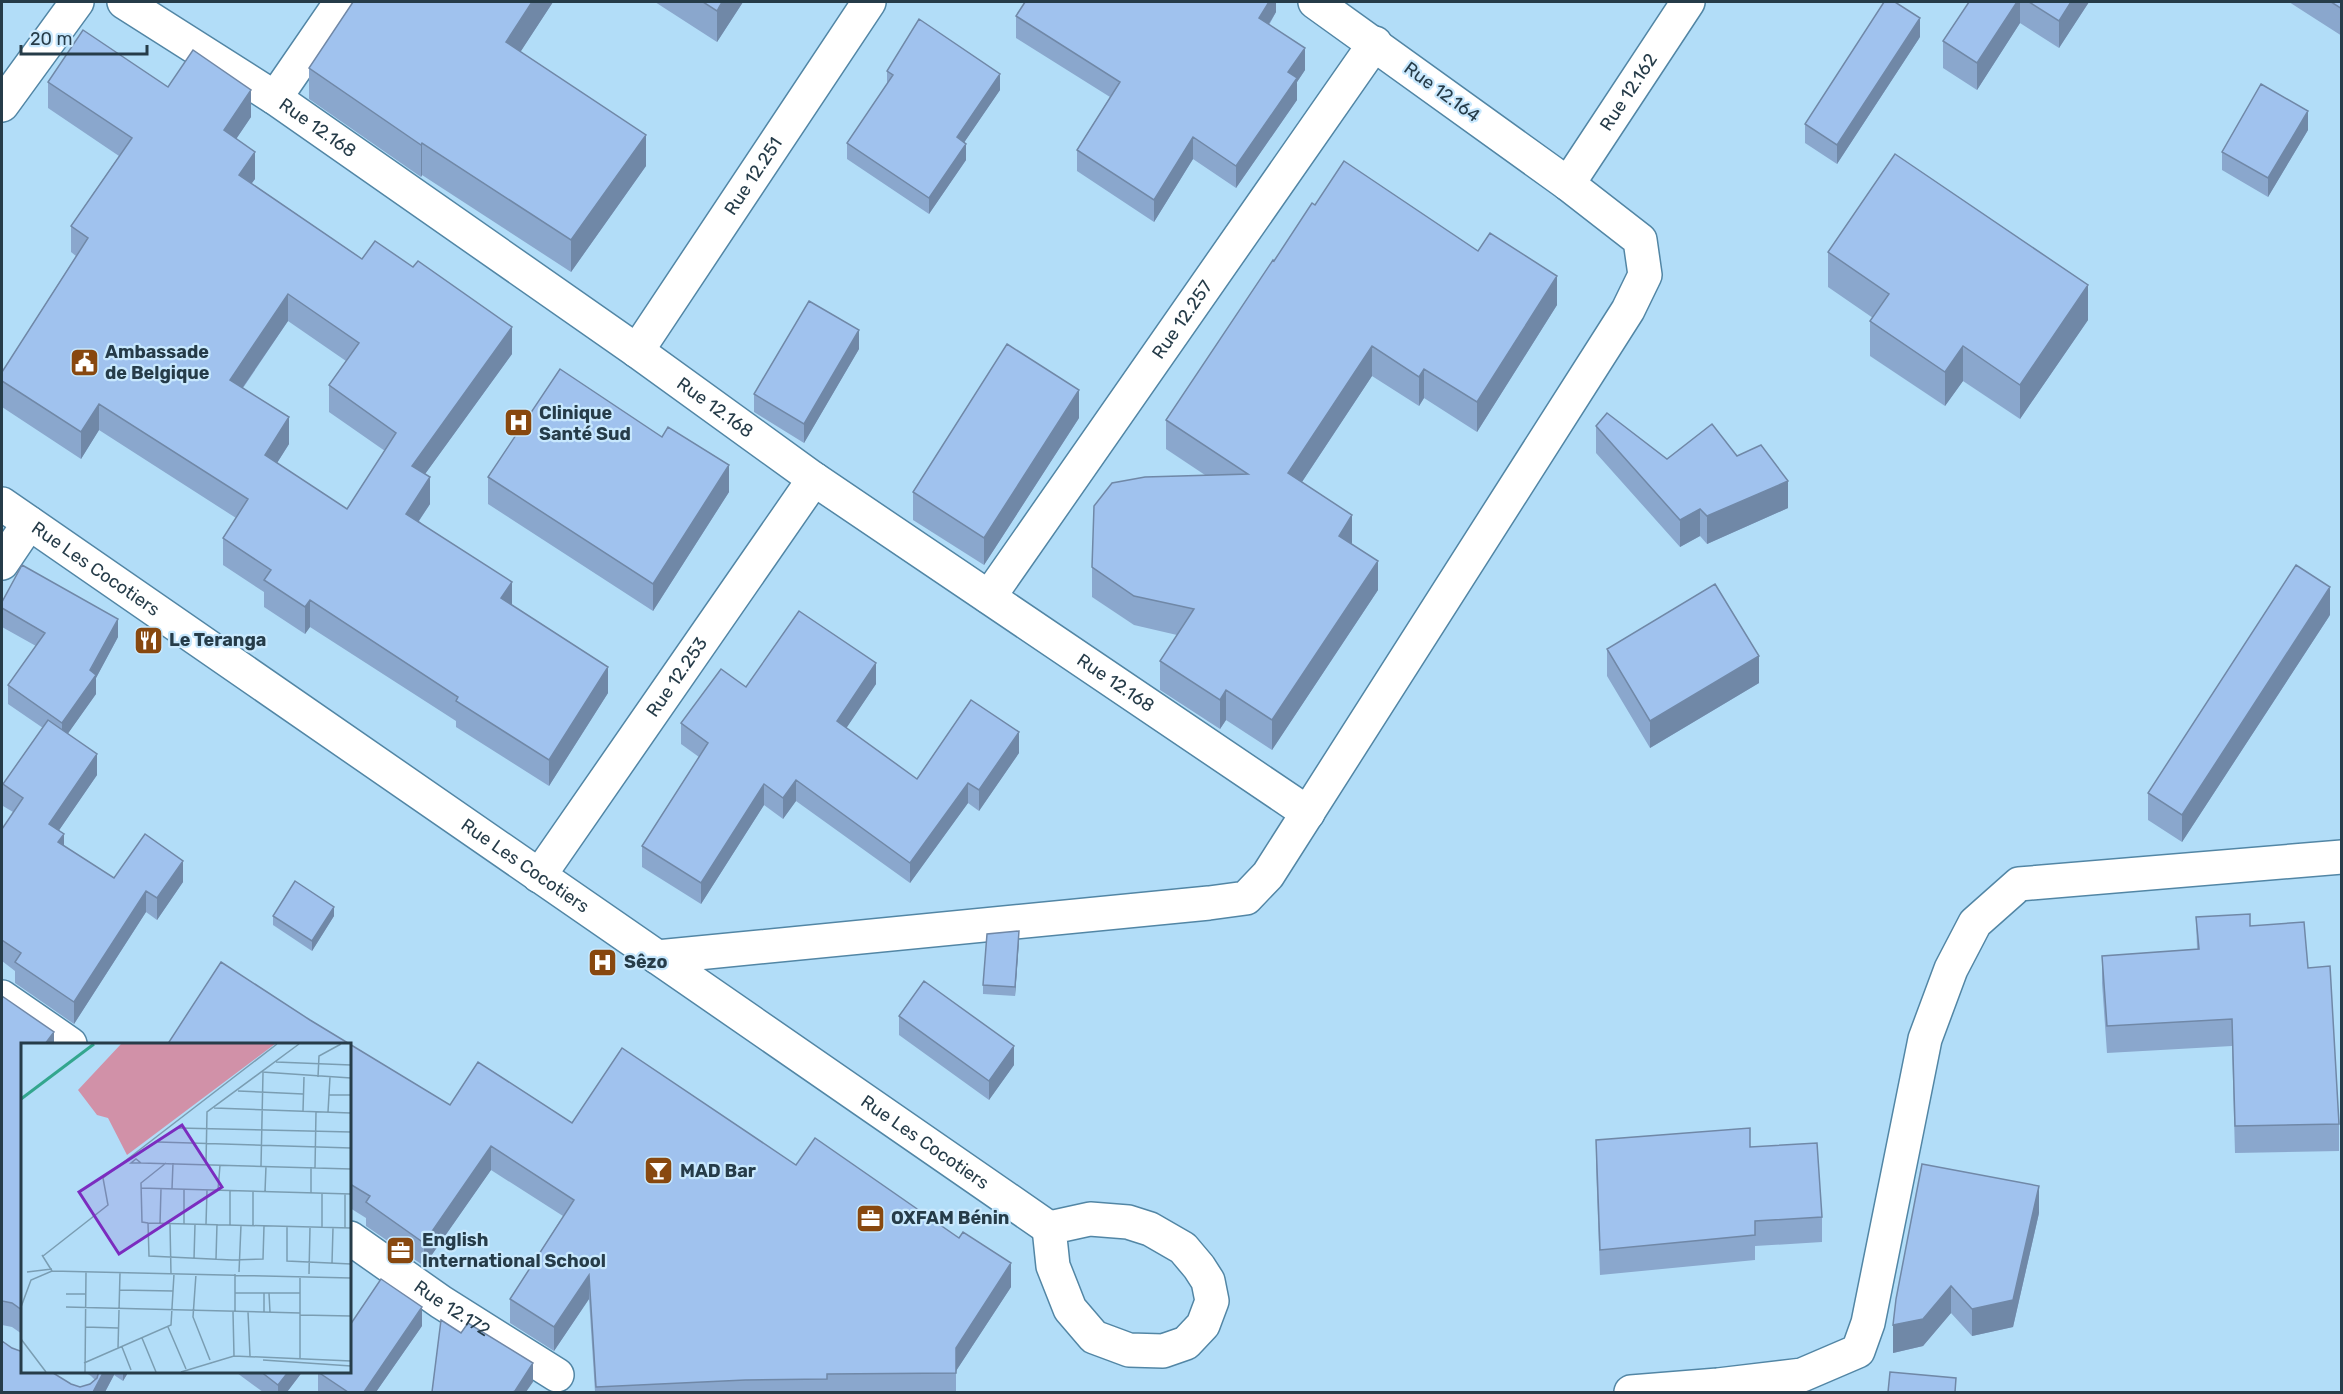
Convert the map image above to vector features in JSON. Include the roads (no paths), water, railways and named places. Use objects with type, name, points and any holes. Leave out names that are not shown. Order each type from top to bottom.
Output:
[{"type":"street","points":[[2,105],[77,2]]},
{"type":"street","name":"Rue 12.168","points":[[124,2],[275,98],[637,351],[814,479],[1308,813]]},
{"type":"street","points":[[275,98],[341,2]]},
{"type":"street","name":"Rue 12.251","points":[[637,351],[869,2]]},
{"type":"street","name":"Rue 12.164","points":[[657,957],[1209,903],[1246,898],[1268,875],[1628,310],[1645,275],[1640,240],[1568,184],[1315,2]]},
{"type":"street","name":"Rue 12.162","points":[[1568,184],[1688,2]]},
{"type":"street","name":"Rue 12.257","points":[[989,597],[1375,43]]},
{"type":"street","name":"Rue 12.253","points":[[539,876],[814,479]]},
{"type":"street","name":"Rue Les Cocotiers","points":[[2,504],[1049,1228]]},
{"type":"street","points":[[2,563],[29,523]]},
{"type":"street","points":[[1631,1392],[1802,1375],[1858,1351],[1868,1323],[1925,1040],[1951,969],[1975,923],[2019,884],[2342,856]]},
{"type":"street","points":[[2,997],[69,1043]]},
{"type":"street","points":[[1090,1219],[1128,1222],[1150,1229],[1183,1248],[1199,1266],[1208,1281],[1212,1301],[1203,1325],[1186,1343],[1163,1351],[1129,1350],[1094,1337],[1070,1309],[1053,1266],[1049,1228],[1090,1219]]},
{"type":"street","name":"Rue 12.172","points":[[351,1239],[441,1302],[557,1375]]},
{"type":"place","name":"Ambassade de Belgique","points":[[84,362]]},
{"type":"place","name":"Clinique Santé Sud","points":[[518,423]]},
{"type":"place","name":"Le Teranga","points":[[148,640]]},
{"type":"place","name":"Sêzo","points":[[603,962]]},
{"type":"place","name":"MAD Bar","points":[[659,1171]]},
{"type":"place","name":"OXFAM Bénin","points":[[870,1218]]},
{"type":"place","name":"English International School","points":[[401,1250]]}]
